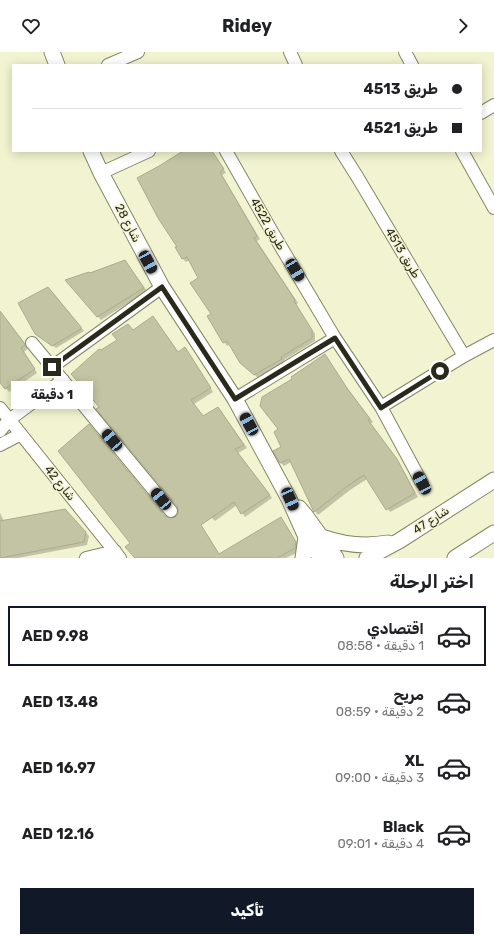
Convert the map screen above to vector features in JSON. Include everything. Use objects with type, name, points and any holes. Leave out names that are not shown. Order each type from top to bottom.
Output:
[{"type":"street","points":[[52,52],[57,64]]},
{"type":"street","points":[[110,64],[138,52]]},
{"type":"street","points":[[290,52],[296,64]]},
{"type":"street","points":[[405,52],[411,64]]},
{"type":"street","points":[[482,112],[494,105]]},
{"type":"street","name":"شارع 28","points":[[91,152],[101,173],[162,287],[235,399],[290,499],[306,537],[321,558]]},
{"type":"street","points":[[101,173],[147,152]]},
{"type":"street","name":"طريق 4522","points":[[227,152],[335,338],[381,408],[422,483]]},
{"type":"street","name":"طريق 4513","points":[[342,152],[464,356]]},
{"type":"street","points":[[463,152],[494,208]]},
{"type":"street","points":[[52,367],[162,287]]},
{"type":"street","points":[[235,399],[335,338]]},
{"type":"street","points":[[381,408],[464,356],[494,340]]},
{"type":"street","points":[[32,343],[171,511]]},
{"type":"street","points":[[0,431],[9,420],[63,380]]},
{"type":"street","name":"شارع 42","points":[[0,408],[117,555]]},
{"type":"street","points":[[0,445],[21,434]]},
{"type":"street","name":"شارع 47","points":[[367,558],[399,541],[494,480]]},
{"type":"street","name":"شارع 28","points":[[290,499],[305,515],[336,558]]},
{"type":"street","points":[[455,558],[494,533]]},
{"type":"street","points":[[303,558],[306,537]]},
{"type":"street","points":[[322,537],[341,543],[364,546],[399,541]]},
{"type":"street","points":[[86,558],[117,555]]},
{"type":"building","points":[[181,152],[213,152],[224,169],[220,172],[257,236],[254,238],[295,300],[294,301],[312,330],[312,338],[281,357],[282,359],[254,375],[240,363],[227,341],[223,343],[207,316],[211,314],[190,283],[198,278],[187,257],[182,259],[175,247],[177,247],[158,218],[137,178]]},
{"type":"building","points":[[125,260],[144,288],[97,317],[65,280],[89,272],[90,273]]},
{"type":"building","points":[[48,287],[81,327],[81,329],[52,346],[35,334],[18,303]]},
{"type":"building","points":[[0,311],[25,344],[21,348],[35,369],[5,389],[0,383]]},
{"type":"building","points":[[153,316],[178,352],[185,347],[211,388],[191,400],[203,416],[218,407],[244,445],[235,449],[270,495],[241,514],[234,502],[201,525],[219,554],[281,517],[296,542],[295,548],[277,558],[135,558],[125,547],[130,543],[58,451],[89,424],[165,516],[172,518],[178,514],[177,506],[96,409],[99,407],[71,374],[99,349],[101,350],[117,340],[112,334],[128,324],[133,330]]},
{"type":"building","points":[[325,354],[347,388],[370,419],[368,420],[397,459],[415,493],[386,510],[364,475],[314,512],[289,459],[280,463],[273,451],[281,447],[274,432],[278,429],[260,406],[262,397],[292,379],[291,377]]},
{"type":"building","points":[[65,509],[86,532],[84,542],[0,558],[0,521]]},
{"type":"route","points":[[52,367],[162,287],[235,399],[335,338],[381,408],[440,371]]}]
